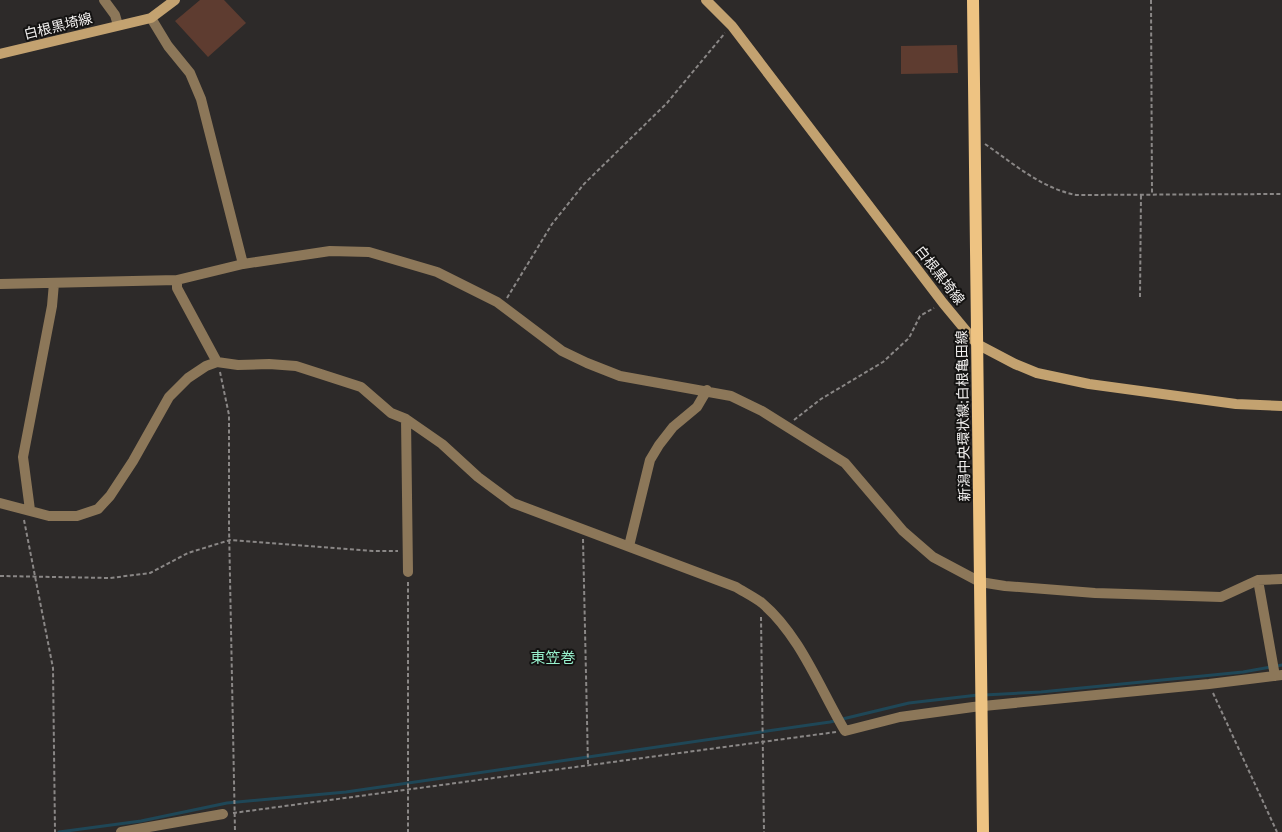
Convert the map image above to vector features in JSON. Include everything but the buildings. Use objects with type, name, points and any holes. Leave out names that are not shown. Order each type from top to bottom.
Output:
[{"type":"main road","name":"白根黒埼線","points":[[0,54],[151,18],[163,11],[175,0]]},
{"type":"main road","name":"白根黒埼線","points":[[706,0],[732,26],[943,303],[977,344],[1015,364],[1065,380],[1236,404],[1282,406]]},
{"type":"main road","name":"新潟中央環状線;白根亀田線","points":[[973,0],[983,832]]},
{"type":"street","points":[[104,0],[115,16],[118,25]]},
{"type":"street","points":[[151,18],[168,46],[190,73],[201,99],[242,264]]},
{"type":"street","points":[[0,284],[177,280],[242,264],[330,251],[369,252],[437,272],[502,306],[562,351],[586,364],[620,376],[707,390],[731,396],[787,426],[845,464],[903,530],[933,557],[980,582],[1005,586],[1095,593],[1221,596],[1258,580],[1282,579]]},
{"type":"street","points":[[177,280],[177,288],[217,362]]},
{"type":"street","points":[[30,510],[23,457],[52,306],[54,283]]},
{"type":"street","points":[[0,503],[49,516],[77,516],[98,509],[110,496],[129,468],[169,397],[188,378],[206,366],[217,362],[238,365],[269,364],[304,369],[361,387],[391,413],[406,419],[442,444],[478,476],[513,503],[736,586],[762,603],[782,625],[798,648],[845,731],[900,717],[981,706],[1209,684],[1279,675],[1258,580]]},
{"type":"street","points":[[629,546],[650,460],[659,444],[673,427],[697,407],[707,390]]},
{"type":"street","points":[[406,419],[408,572]]},
{"type":"street","points":[[121,832],[223,814]]},
{"type":"path","points":[[1151,0],[1152,194]]},
{"type":"path","points":[[502,306],[552,224],[584,184],[667,103],[732,26]]},
{"type":"path","points":[[975,138],[1057,191],[1076,195],[1282,194]]},
{"type":"path","points":[[1140,194],[1140,297]]},
{"type":"path","points":[[787,426],[821,399],[883,362],[909,338],[920,316],[943,303]]},
{"type":"path","points":[[217,362],[226,394],[229,414],[235,832]]},
{"type":"path","points":[[30,510],[23,516],[53,668],[55,832]]},
{"type":"path","points":[[584,530],[588,765]]},
{"type":"path","points":[[0,576],[110,578],[150,573],[188,552],[230,540],[374,551],[408,550]]},
{"type":"path","points":[[408,572],[408,832]]},
{"type":"path","points":[[762,603],[764,832]]},
{"type":"path","points":[[1209,684],[1277,832]]},
{"type":"path","points":[[223,814],[845,731]]},
{"type":"waterway","points":[[984,695],[1041,692],[1243,672],[1282,665]]},
{"type":"waterway","points":[[59,832],[141,821],[227,803],[346,792],[830,722],[909,703],[978,695]]},
{"type":"district","name":"東笠巻","points":[[553,658]]}]
